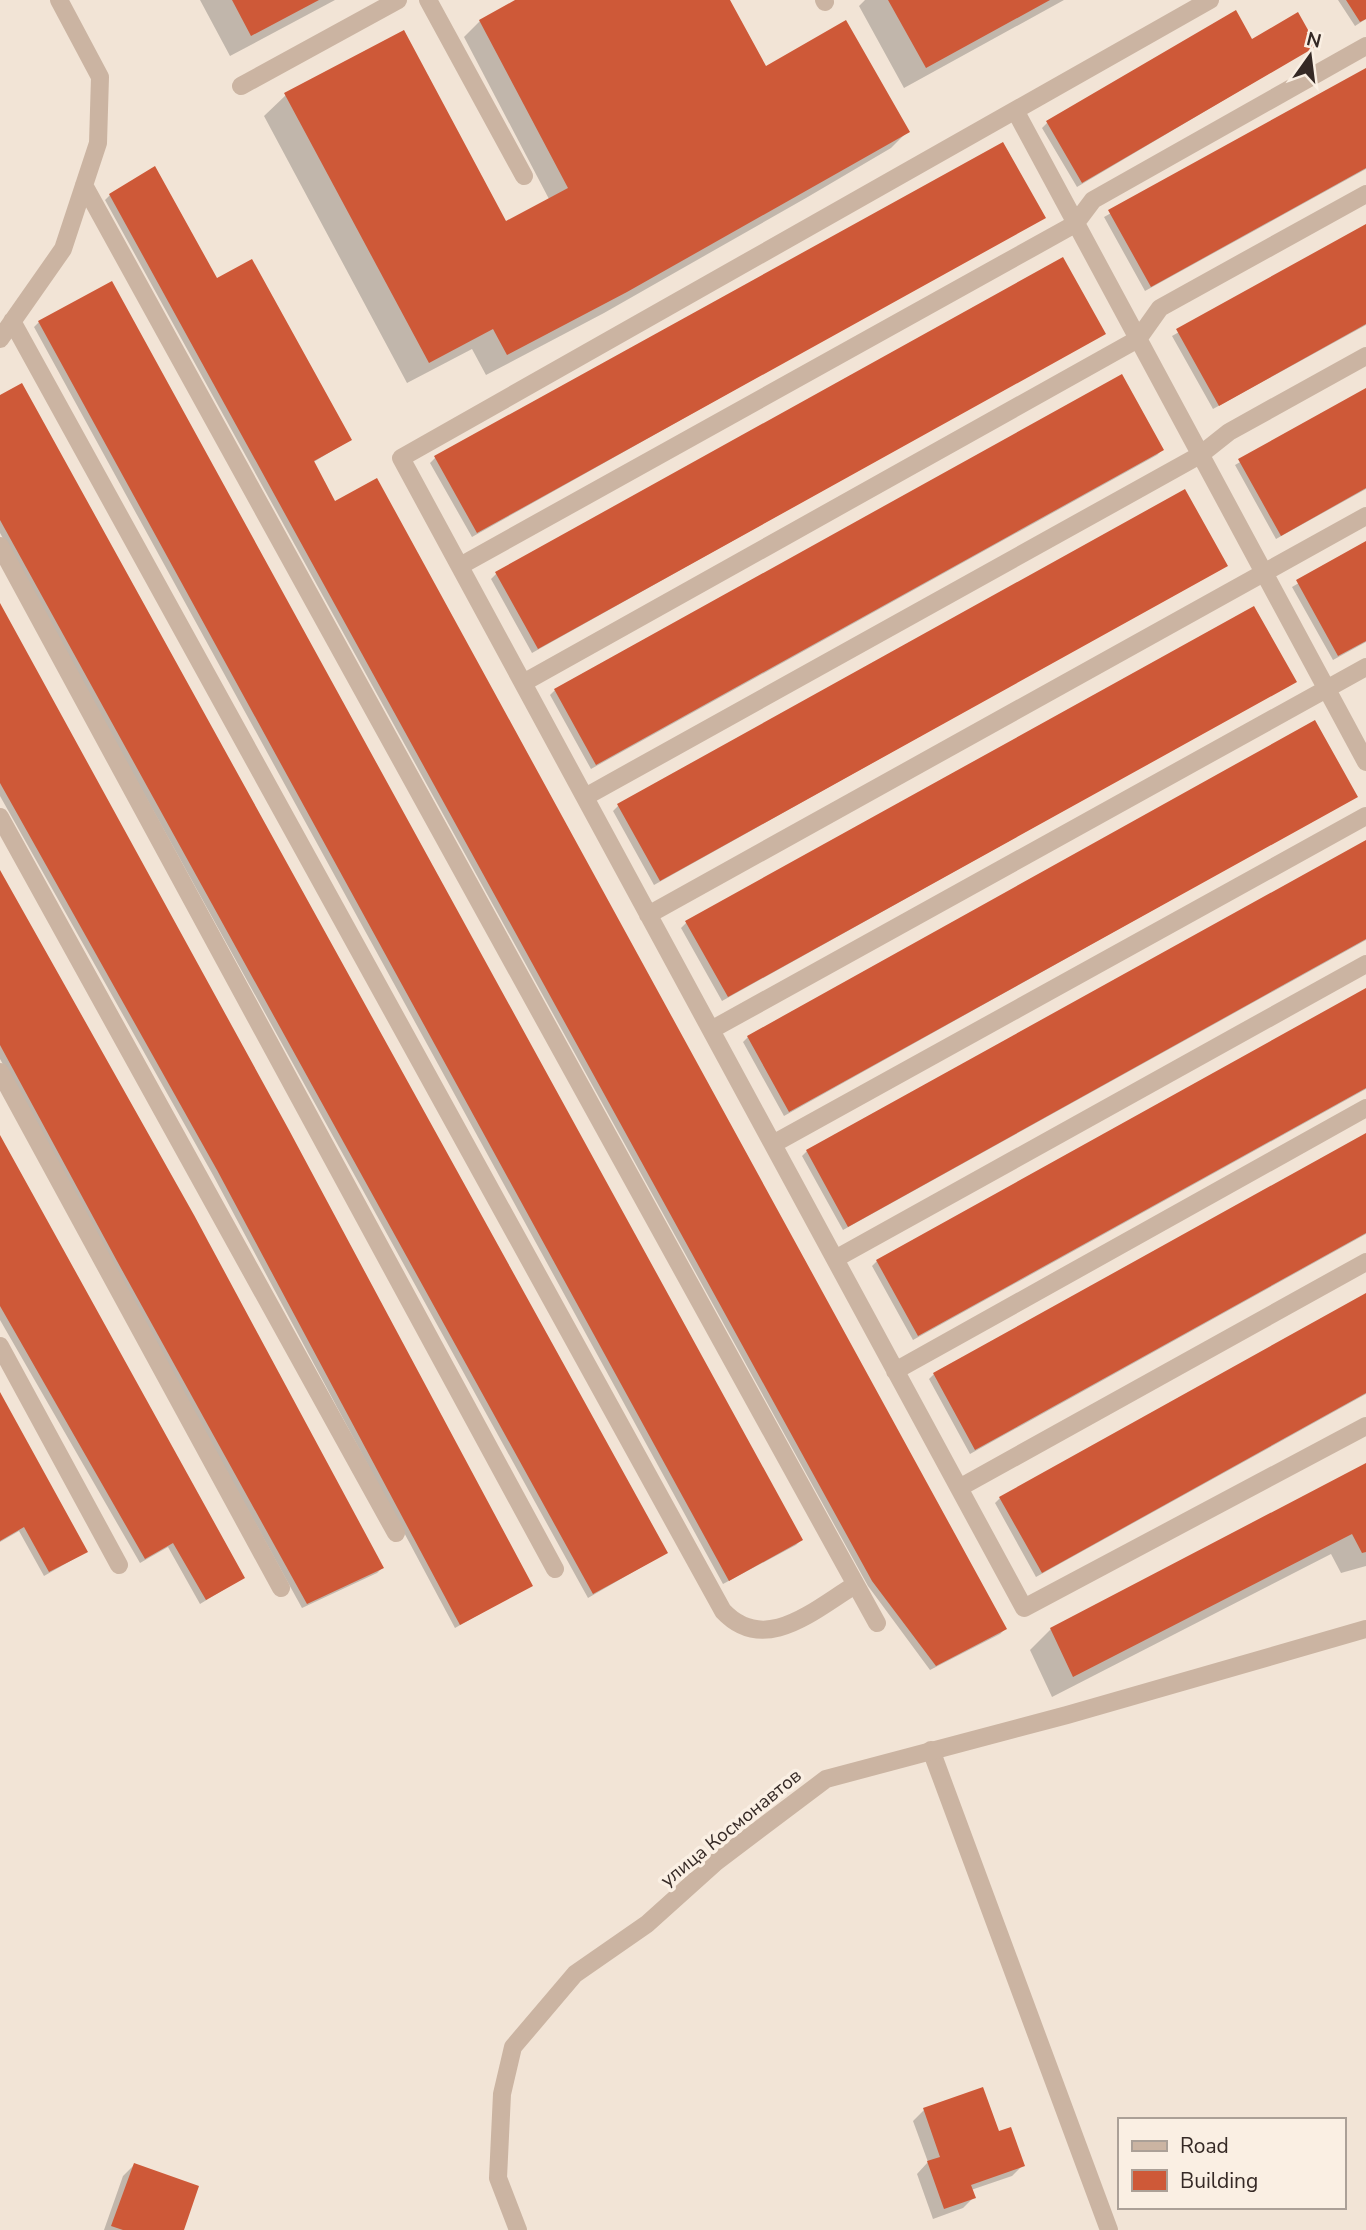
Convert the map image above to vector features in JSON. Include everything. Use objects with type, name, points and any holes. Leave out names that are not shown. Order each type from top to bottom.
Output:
[{"type":"street","points":[[0,339],[63,249],[98,143],[100,77],[59,0]]},
{"type":"street","points":[[241,86],[398,0]]},
{"type":"street","points":[[428,0],[524,176]]},
{"type":"street","points":[[1210,0],[401,458],[1024,1608],[1366,1426]]},
{"type":"street","points":[[460,566],[1075,224],[1093,200],[1366,46]]},
{"type":"street","points":[[1016,112],[1366,762]]},
{"type":"street","points":[[84,185],[877,1623]]},
{"type":"street","points":[[523,683],[1138,339],[1160,308],[1366,194]]},
{"type":"street","points":[[12,321],[723,1611],[731,1620],[746,1627],[779,1630],[855,1585]]},
{"type":"street","points":[[585,797],[1200,455],[1228,432],[1366,356]]},
{"type":"street","points":[[648,915],[1366,516]]},
{"type":"street","points":[[0,546],[555,1569]]},
{"type":"street","points":[[711,1030],[1366,667]]},
{"type":"street","points":[[773,1144],[1366,816]]},
{"type":"street","points":[[0,817],[396,1533]]},
{"type":"street","points":[[835,1259],[1366,964]]},
{"type":"street","points":[[0,1072],[281,1588]]},
{"type":"street","points":[[895,1371],[1366,1108]]},
{"type":"street","points":[[959,1488],[1366,1262]]},
{"type":"street","points":[[0,1346],[120,1565]]},
{"type":"street","name":"улица Космонавтов","points":[[518,2230],[498,2178],[502,2094],[513,2047],[575,1973],[647,1924],[716,1862],[826,1779],[1068,1715],[1366,1629]]},
{"type":"street","points":[[931,1750],[1109,2230]]},
{"type":"building","points":[[232,0],[319,0],[251,36]]},
{"type":"building","points":[[515,0],[730,0],[766,66],[846,20],[910,132],[627,292],[507,355],[493,329],[429,363],[284,93],[404,30],[506,221],[568,188],[479,20]]},
{"type":"building","points":[[888,0],[1050,0],[926,68]]},
{"type":"building","points":[[1346,0],[1366,0],[1366,19],[1360,22]]},
{"type":"building","points":[[1236,10],[1252,39],[1298,12],[1317,46],[1082,183],[1046,121]]},
{"type":"building","points":[[1366,68],[1366,168],[1151,287],[1108,210]]},
{"type":"building","points":[[1003,142],[1046,218],[477,533],[434,456]]},
{"type":"building","points":[[155,166],[217,278],[252,259],[352,440],[314,461],[335,501],[377,478],[1007,1629],[936,1666],[872,1581],[109,194]]},
{"type":"building","points":[[1366,224],[1366,324],[1219,406],[1176,329]]},
{"type":"building","points":[[1063,257],[1106,334],[538,649],[495,572]]},
{"type":"building","points":[[112,281],[803,1540],[729,1581],[38,321]]},
{"type":"building","points":[[1122,374],[1164,450],[596,765],[554,689]]},
{"type":"building","points":[[22,383],[668,1553],[593,1594],[0,520],[0,395]]},
{"type":"building","points":[[1366,388],[1366,488],[1281,536],[1238,459]]},
{"type":"building","points":[[1185,489],[1228,566],[660,881],[617,804]]},
{"type":"building","points":[[1366,541],[1366,641],[1338,656],[1296,580]]},
{"type":"building","points":[[0,603],[289,1130],[533,1586],[460,1625],[217,1170],[0,783]]},
{"type":"building","points":[[1254,606],[1297,682],[728,997],[685,921]]},
{"type":"building","points":[[1315,720],[1358,797],[789,1112],[747,1036]]},
{"type":"building","points":[[1366,840],[1366,939],[848,1227],[806,1150]]},
{"type":"building","points":[[0,870],[194,1215],[384,1568],[307,1604],[117,1261],[0,1045]]},
{"type":"building","points":[[1366,988],[1366,1088],[918,1336],[876,1260]]},
{"type":"building","points":[[1366,1133],[1366,1233],[975,1450],[933,1373]]},
{"type":"building","points":[[0,1135],[245,1578],[206,1600],[173,1543],[145,1559],[0,1306]]},
{"type":"building","points":[[1366,1293],[1366,1393],[1042,1573],[999,1497]]},
{"type":"building","points":[[0,1392],[88,1552],[49,1572],[24,1527],[0,1541]]},
{"type":"building","points":[[1366,1463],[1366,1552],[1362,1553],[1352,1534],[1073,1677],[1050,1628]]},
{"type":"building","points":[[983,2087],[999,2131],[1011,2127],[1025,2166],[971,2185],[976,2198],[944,2209],[927,2161],[940,2157],[923,2108]]},
{"type":"building","points":[[134,2163],[199,2186],[184,2230],[123,2230],[111,2226]]}]
